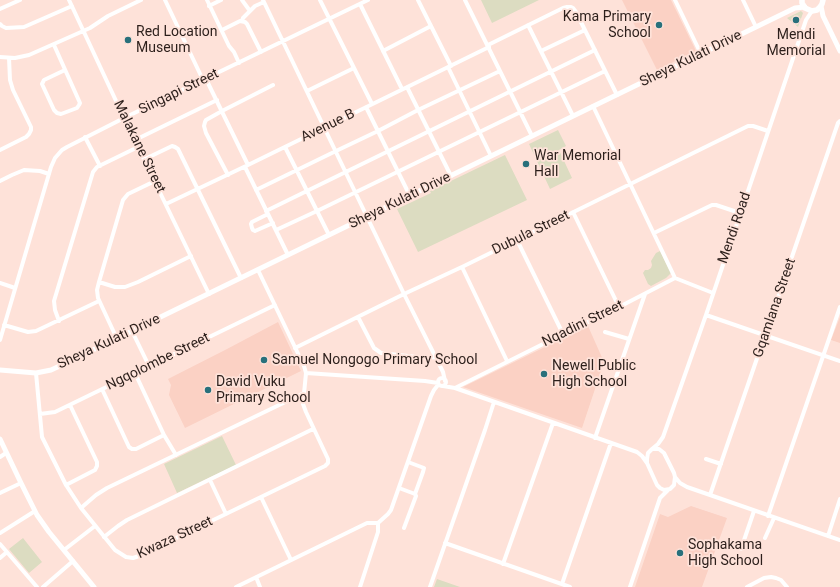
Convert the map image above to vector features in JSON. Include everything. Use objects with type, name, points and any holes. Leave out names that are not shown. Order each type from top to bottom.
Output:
[{"type":"main road","points":[[802,0],[805,7],[814,10],[819,8],[822,3]]},
{"type":"street","points":[[0,9],[20,0]]},
{"type":"street","name":"Malakane Street","points":[[69,0],[124,118],[210,294]]},
{"type":"street","points":[[0,57],[9,58],[26,56],[54,45],[94,26],[108,16],[141,0]]},
{"type":"street","points":[[165,0],[205,80],[222,110],[256,190],[288,255]]},
{"type":"street","points":[[207,0],[229,46],[234,52],[239,63]]},
{"type":"street","points":[[209,6],[221,0]]},
{"type":"street","points":[[242,0],[250,11]]},
{"type":"street","points":[[320,0],[372,104]]},
{"type":"street","name":"Singapi Street","points":[[0,340],[3,324],[51,167],[58,154],[67,147],[124,118],[284,42],[368,0]]},
{"type":"street","points":[[418,0],[459,91],[491,156]]},
{"type":"street","points":[[465,0],[532,136]]},
{"type":"street","points":[[675,0],[701,54]]},
{"type":"street","points":[[743,0],[756,27]]},
{"type":"street","name":"Sheya Kulati Drive","points":[[795,8],[802,0]]},
{"type":"street","points":[[222,30],[242,21],[242,18],[255,6],[264,1],[404,294],[445,376],[445,381]]},
{"type":"street","points":[[822,3],[823,16],[840,51]]},
{"type":"street","points":[[360,4],[402,89]]},
{"type":"street","points":[[0,24],[6,28],[24,27],[72,6]]},
{"type":"street","name":"Avenue B","points":[[166,204],[247,166],[563,8],[571,7],[575,10],[585,30]]},
{"type":"street","name":"Sheya Kulati Drive","points":[[0,370],[36,373],[57,367],[210,294],[795,8],[805,7]]},
{"type":"street","name":"Mendi Road","points":[[652,450],[663,437],[706,315],[806,18],[805,7]]},
{"type":"street","points":[[814,10],[823,16]]},
{"type":"street","name":"Mendi Road","points":[[806,18],[814,10]]},
{"type":"street","points":[[242,21],[247,24],[261,52]]},
{"type":"street","points":[[528,25],[573,116]]},
{"type":"street","points":[[383,51],[431,26]]},
{"type":"street","points":[[541,51],[585,30],[617,95]]},
{"type":"street","points":[[54,45],[80,103],[77,108],[61,114],[54,110],[42,84],[44,80],[65,70]]},
{"type":"street","points":[[272,223],[255,231],[253,230],[251,224],[267,213],[307,191],[595,50]]},
{"type":"street","points":[[0,150],[26,138],[31,130],[31,127],[13,90],[10,80],[9,58]]},
{"type":"street","points":[[307,91],[354,68]]},
{"type":"street","points":[[276,230],[356,193],[605,70]]},
{"type":"street","points":[[256,190],[500,71]]},
{"type":"street","points":[[228,175],[206,133],[204,126],[206,120],[222,110],[273,85]]},
{"type":"street","points":[[407,87],[450,176]]},
{"type":"street","points":[[135,140],[217,100]]},
{"type":"street","points":[[593,106],[675,278],[713,293]]},
{"type":"street","points":[[366,107],[410,196]]},
{"type":"street","name":"Gqamlana Street","points":[[710,495],[838,123],[840,121]]},
{"type":"street","name":"Dubula Street","points":[[295,348],[748,126],[753,126],[768,131]]},
{"type":"street","points":[[85,138],[100,166]]},
{"type":"street","points":[[145,160],[172,146],[178,149],[241,278]]},
{"type":"street","points":[[59,321],[54,307],[55,299],[94,169],[138,147]]},
{"type":"street","points":[[285,147],[329,235]]},
{"type":"street","points":[[0,181],[24,170],[40,171],[49,174]]},
{"type":"street","points":[[117,339],[99,301],[97,290],[123,200],[128,194],[155,181]]},
{"type":"street","points":[[654,233],[711,206],[716,205],[740,213]]},
{"type":"street","points":[[573,212],[619,307]]},
{"type":"street","points":[[517,240],[563,334]]},
{"type":"street","points":[[99,282],[115,287],[125,287],[191,256]]},
{"type":"street","points":[[462,267],[507,361]]},
{"type":"street","points":[[104,537],[127,520],[313,429],[304,409],[303,400],[306,373],[258,270]]},
{"type":"street","name":"Nqadini Street","points":[[454,388],[675,278]]},
{"type":"street","points":[[0,283],[15,288]]},
{"type":"street","points":[[595,438],[645,294]]},
{"type":"street","points":[[3,324],[28,332],[33,332],[99,301]]},
{"type":"street","name":"Ngqolombe Street","points":[[40,414],[55,412],[275,305]]},
{"type":"street","points":[[768,516],[840,307]]},
{"type":"street","points":[[706,315],[840,361]]},
{"type":"street","points":[[358,317],[374,348],[382,353],[426,358],[435,357]]},
{"type":"street","points":[[132,331],[149,366]]},
{"type":"street","points":[[605,332],[629,339]]},
{"type":"street","points":[[439,366],[441,373],[439,383]]},
{"type":"street","name":"Kwaza Street","points":[[36,373],[42,437],[66,485],[81,508],[115,550],[126,557],[136,557],[325,466],[328,463],[328,459],[313,429]]},
{"type":"street","points":[[134,373],[164,435],[176,455]]},
{"type":"street","points":[[306,373],[439,383],[637,452],[647,463],[659,488],[660,498],[630,587]]},
{"type":"street","points":[[236,587],[368,523],[378,523],[390,512],[434,390],[443,379],[454,388]]},
{"type":"street","points":[[102,389],[131,449],[136,449],[164,435]]},
{"type":"street","points":[[81,508],[102,491],[304,393]]},
{"type":"street","points":[[430,587],[494,402]]},
{"type":"street","points":[[66,485],[95,470],[97,466],[97,462],[70,405]]},
{"type":"street","points":[[503,564],[553,423]]},
{"type":"street","name":"Mendi Road","points":[[663,437],[664,453]]},
{"type":"street","points":[[0,439],[20,483],[43,524],[94,587]]},
{"type":"street","points":[[562,584],[611,443]]},
{"type":"street","points":[[637,452],[658,449],[664,453],[675,477],[680,483],[687,487],[840,540]]},
{"type":"street","points":[[647,463],[647,456],[652,450]]},
{"type":"street","points":[[0,457],[6,453]]},
{"type":"street","points":[[706,459],[721,464]]},
{"type":"street","points":[[404,528],[416,496],[414,494],[418,488],[424,469],[423,467],[408,462]]},
{"type":"street","points":[[673,488],[675,477]]},
{"type":"street","points":[[210,480],[226,514]]},
{"type":"street","points":[[0,493],[20,483]]},
{"type":"street","points":[[660,498],[668,490],[687,487]]},
{"type":"street","points":[[399,488],[414,494]]},
{"type":"street","points":[[659,488],[668,490]]},
{"type":"street","points":[[261,497],[292,560]]},
{"type":"street","points":[[828,536],[840,499]]},
{"type":"street","points":[[0,533],[35,511]]},
{"type":"street","points":[[741,549],[754,511]]},
{"type":"street","points":[[765,538],[774,518]]},
{"type":"street","points":[[360,587],[378,532],[378,523]]},
{"type":"street","points":[[64,550],[95,526]]},
{"type":"street","points":[[445,543],[570,587]]},
{"type":"street","points":[[0,544],[37,587]]},
{"type":"street","points":[[0,558],[7,552]]},
{"type":"street","points":[[43,587],[73,561]]},
{"type":"street","points":[[256,577],[260,587]]},
{"type":"street","points":[[747,587],[764,578],[771,577],[781,580],[787,587]]},
{"type":"shaded area","name":"Kama Primary School","points":[[622,0],[671,0],[696,51],[657,70]]},
{"type":"shaded area","points":[[840,317],[840,343],[831,340]]},
{"type":"shaded area","points":[[278,322],[301,371],[185,428],[169,395],[171,385],[168,379]]},
{"type":"shaded area","name":"Newell Public High School","points":[[588,326],[604,362],[582,428],[463,387]]},
{"type":"shaded area","name":"Sophakama High School","points":[[691,506],[727,518],[702,587],[635,587],[660,514],[668,517]]},
{"type":"green space","points":[[481,0],[539,0],[492,23]]},
{"type":"green space","points":[[801,11],[803,13],[798,27],[787,18]]},
{"type":"green space","points":[[558,130],[566,146],[559,150],[572,178],[550,189],[529,144]]},
{"type":"green space","points":[[505,155],[527,200],[418,252],[397,209],[431,193],[430,191]]},
{"type":"green space","points":[[660,251],[671,273],[666,278],[651,286],[648,284],[643,273],[645,270],[651,268],[651,261],[656,253]]},
{"type":"green space","points":[[222,436],[236,465],[177,493],[164,464]]},
{"type":"green space","points":[[23,538],[42,562],[29,573],[9,549]]},
{"type":"green space","points":[[437,579],[460,587],[434,587]]},
{"type":"place","name":"Mendi Memorial","points":[[796,20]]},
{"type":"place","name":"Kama Primary School","points":[[659,25]]},
{"type":"place","name":"Red Location Museum","points":[[128,40]]},
{"type":"place","name":"War Memorial Hall","points":[[526,164]]},
{"type":"place","name":"Samuel Nongogo Primary School","points":[[264,360]]},
{"type":"place","name":"Newell Public High School","points":[[544,374]]},
{"type":"place","name":"David Vuku Primary School","points":[[208,390]]},
{"type":"place","name":"Sophakama High School","points":[[680,553]]}]
